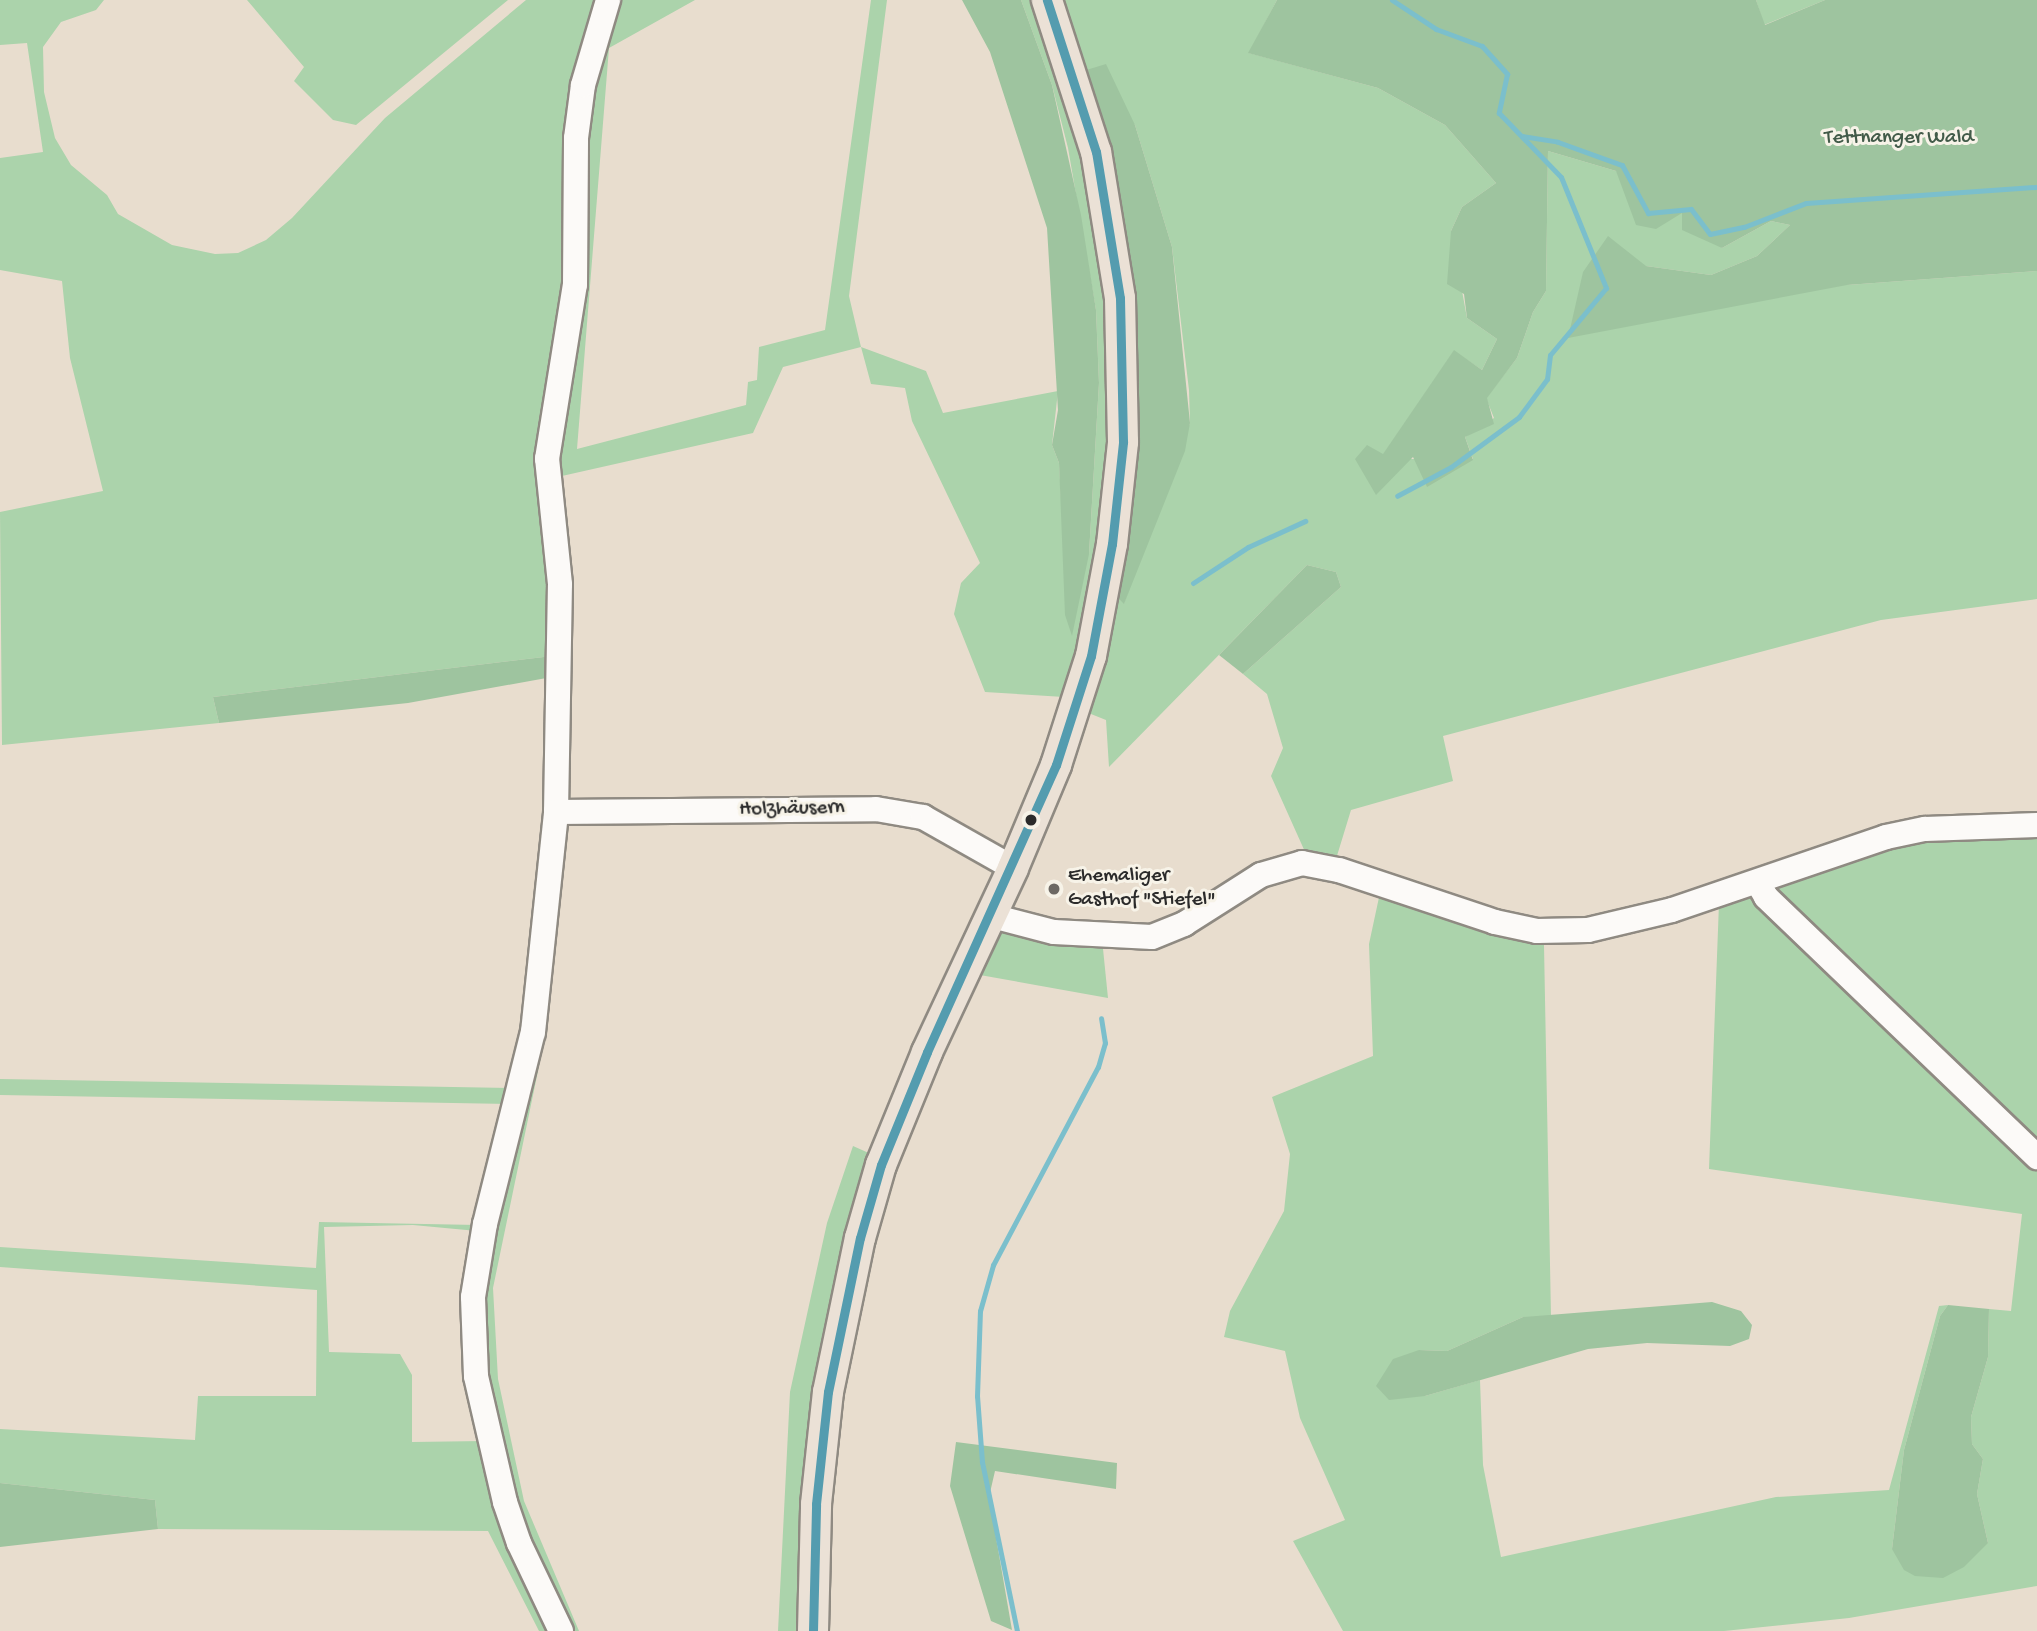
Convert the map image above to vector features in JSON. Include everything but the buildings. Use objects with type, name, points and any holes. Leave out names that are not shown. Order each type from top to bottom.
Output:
[{"type":"main road","points":[[813,1631],[816,1504],[828,1392],[860,1238],[881,1165],[927,1052],[992,916],[1056,765],[1091,656],[1110,558],[1123,442],[1120,298],[1107,203],[1081,96],[1046,0]]},
{"type":"street","points":[[561,1631],[519,1543],[505,1502],[476,1376],[473,1297],[485,1224],[533,1032],[556,812],[560,584],[547,459],[575,285],[580,111],[596,33],[608,0]]},
{"type":"street","name":"Holzhäusern","points":[[556,812],[876,809],[923,817],[1013,868]]},
{"type":"street","points":[[992,916],[1054,932],[1152,937],[1184,924],[1276,869],[1302,863],[1339,870],[1495,922],[1537,931],[1620,924],[1758,883],[1832,853],[1899,834],[1925,829],[2037,825]]},
{"type":"street","points":[[1758,883],[1766,898],[2037,1157]]},
{"type":"green space","points":[[0,0],[104,0],[96,10],[61,22],[43,47],[44,92],[55,138],[71,165],[107,195],[118,214],[172,245],[215,254],[238,253],[266,240],[292,218],[385,118],[526,0],[602,0],[560,360],[552,656],[213,697],[219,723],[2,745],[0,512],[103,491],[70,358],[62,281],[0,270],[0,158],[43,152],[27,43],[0,45]]},
{"type":"green space","points":[[247,0],[508,0],[356,125],[333,120],[294,81],[304,67]]},
{"type":"green space","points":[[612,0],[695,0],[609,48],[577,449],[746,405],[748,382],[757,380],[759,347],[825,330],[871,0],[887,0],[849,296],[861,347],[783,367],[753,433],[553,478],[580,144]]},
{"type":"green space","points":[[962,0],[1021,0],[1052,85],[1081,215],[1096,310],[1099,383],[1089,554],[1072,636],[1065,615],[1059,463],[1052,445],[1058,410],[1047,228],[990,52]]},
{"type":"green space","points":[[1021,0],[1035,0],[1079,130],[1111,323],[1109,480],[1085,627],[1064,697],[985,692],[954,614],[961,583],[980,563],[912,421],[905,388],[871,384],[861,347],[926,371],[943,413],[1058,391],[1052,445],[1059,463],[1063,533],[1089,554],[1099,383],[1096,310],[1068,148],[1052,85]]},
{"type":"green space","points":[[1055,0],[1277,0],[1249,53],[1378,88],[1445,125],[1496,183],[1462,207],[1451,231],[1467,318],[1497,339],[1482,370],[1454,351],[1383,455],[1355,459],[1473,459],[1465,437],[1494,418],[1486,398],[1517,358],[1533,312],[1546,291],[1548,151],[1616,171],[1683,213],[1722,248],[1771,221],[1790,225],[1757,256],[1711,275],[1646,266],[1583,272],[1847,285],[2037,271],[2037,599],[1881,620],[1443,736],[1453,781],[1351,810],[1336,859],[1306,854],[1271,776],[1283,748],[1267,694],[1243,674],[1341,587],[1336,572],[1307,565],[1109,767],[1106,720],[1086,712],[1116,596],[1124,603],[1190,423],[1189,390],[1172,247],[1135,125],[1083,71]]},
{"type":"green space","name":"Tettnanger Wald","points":[[1277,0],[1756,0],[1765,25],[1825,0],[2037,0],[2037,271],[1847,285],[1568,338],[1583,272],[1608,236],[1646,266],[1711,275],[1757,256],[1790,225],[1771,221],[1722,248],[1682,230],[1682,213],[1656,229],[1636,225],[1616,171],[1548,151],[1546,291],[1533,312],[1517,358],[1487,398],[1494,424],[1465,437],[1473,460],[1427,487],[1413,457],[1376,495],[1355,459],[1367,445],[1383,454],[1454,350],[1482,370],[1497,339],[1467,318],[1464,294],[1447,284],[1451,231],[1462,207],[1496,183],[1445,125],[1378,88],[1248,53]]},
{"type":"green space","points":[[1756,0],[1825,0],[1764,25]]},
{"type":"green space","points":[[1106,64],[1135,125],[1172,247],[1190,423],[1185,451],[1124,604],[1116,596],[1128,519],[1083,71]]},
{"type":"green space","points":[[1307,565],[1336,572],[1341,587],[1243,674],[1219,655]]},
{"type":"green space","points":[[552,656],[552,677],[408,703],[219,723],[213,697]]},
{"type":"green space","points":[[2037,829],[2037,1152],[1771,894],[1776,880],[1912,835]]},
{"type":"green space","points":[[1381,888],[1582,936],[1544,945],[1551,1317],[1523,1317],[1447,1351],[1419,1350],[1425,1396],[1480,1380],[1483,1465],[1501,1557],[1776,1497],[1889,1490],[1939,1306],[1948,1305],[1940,1316],[1904,1450],[1892,1549],[1988,1543],[1977,1494],[1983,1459],[1972,1444],[1971,1417],[1988,1357],[1989,1309],[2011,1311],[2022,1214],[1709,1169],[1719,903],[1738,897],[1758,900],[2037,1168],[2037,1586],[1849,1618],[1724,1631],[1343,1631],[1293,1541],[1345,1520],[1300,1418],[1285,1351],[1224,1337],[1230,1311],[1284,1211],[1290,1154],[1272,1097],[1373,1056],[1369,944]]},
{"type":"green space","points":[[1006,917],[1102,939],[1108,998],[980,975]]},
{"type":"green space","points":[[536,1034],[544,1042],[493,1288],[498,1379],[524,1501],[579,1631],[564,1631],[534,1571],[489,1418],[479,1284]]},
{"type":"green space","points":[[0,1079],[514,1088],[514,1104],[0,1095]]},
{"type":"green space","points":[[853,1146],[871,1154],[836,1282],[810,1431],[801,1631],[778,1631],[790,1392],[827,1223]]},
{"type":"green space","points":[[319,1222],[478,1225],[477,1231],[413,1225],[324,1227],[329,1352],[400,1354],[412,1375],[412,1442],[484,1441],[554,1631],[539,1631],[488,1531],[158,1529],[155,1500],[0,1483],[0,1429],[195,1440],[198,1396],[316,1396],[317,1290],[0,1267],[0,1247],[316,1268]]},
{"type":"green space","points":[[1712,1302],[1741,1311],[1752,1325],[1749,1339],[1730,1346],[1647,1343],[1588,1349],[1425,1396],[1389,1400],[1376,1386],[1393,1359],[1419,1350],[1447,1351],[1523,1317]]},
{"type":"green space","points":[[1948,1305],[1989,1309],[1988,1357],[1971,1417],[1972,1444],[1983,1459],[1977,1494],[1988,1543],[1964,1567],[1943,1578],[1915,1576],[1904,1570],[1892,1549],[1904,1450],[1940,1316]]},
{"type":"green space","points":[[956,1442],[1117,1463],[1116,1489],[995,1471],[989,1497],[1012,1630],[991,1621],[950,1486]]},
{"type":"green space","points":[[0,1483],[155,1500],[158,1529],[0,1547]]},
{"type":"waterway","points":[[1392,0],[1436,29],[1482,46],[1507,74],[1499,113],[1561,177],[1606,288],[1550,355],[1547,379],[1519,417],[1451,467],[1397,496]]},
{"type":"waterway","points":[[1522,136],[1558,142],[1622,165],[1648,213],[1691,209],[1710,234],[1744,227],[1806,203],[2037,187]]},
{"type":"waterway","points":[[1193,583],[1248,547],[1305,521]]},
{"type":"waterway","points":[[1017,1631],[982,1462],[977,1396],[980,1311],[993,1265],[1098,1067],[1105,1043],[1101,1018]]},
{"type":"transit line","points":[[813,1631],[816,1504],[828,1392],[860,1238],[881,1165],[927,1052],[1056,765],[1091,656],[1112,544],[1123,442],[1120,298],[1096,152],[1047,0]]},
{"type":"place","name":"Ehemaliger Gasthof \"Stiefel\"","points":[[1054,889]]}]
